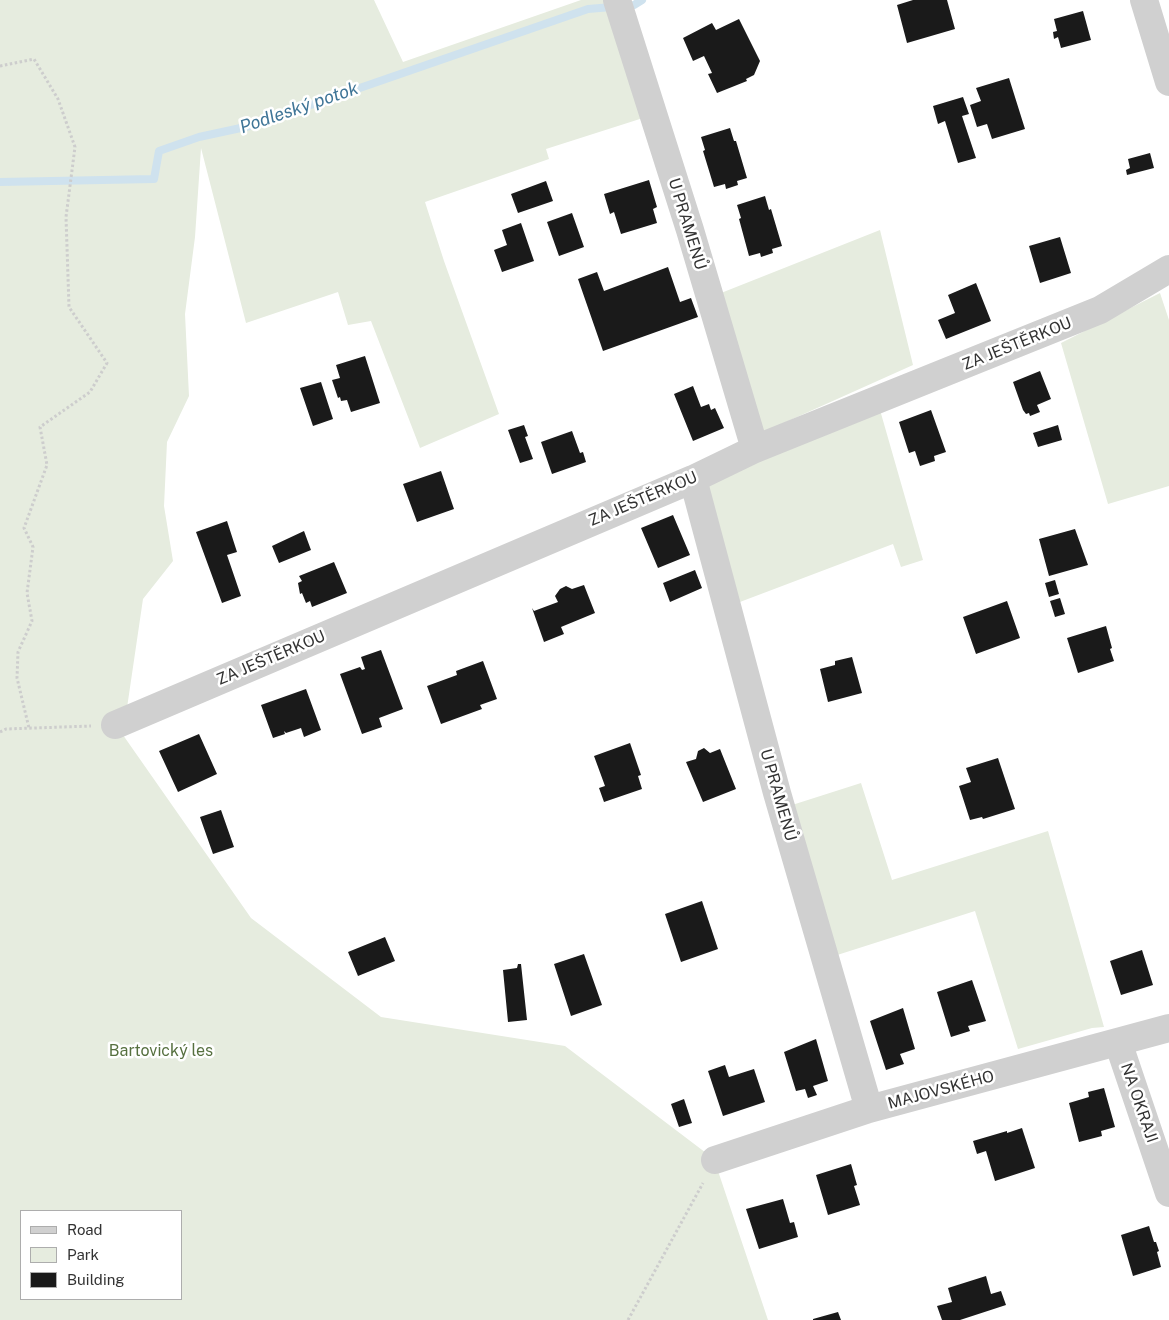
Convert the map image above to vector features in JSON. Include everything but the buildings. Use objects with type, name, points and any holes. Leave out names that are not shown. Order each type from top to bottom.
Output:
[{"type":"street","name":"U PRAMENŮ","points":[[617,0],[690,230],[755,449]]},
{"type":"street","points":[[1144,0],[1169,82]]},
{"type":"street","name":"ZA JEŠTĚRKOU","points":[[115,725],[693,479],[755,449],[1100,310],[1169,269]]},
{"type":"street","name":"U PRAMENŮ","points":[[693,479],[777,793],[869,1109]]},
{"type":"street","name":"MAJOVSKÉHO","points":[[715,1160],[869,1109],[1169,1028]]},
{"type":"street","name":"NA OKRAJI","points":[[1118,1042],[1169,1193]]},
{"type":"path","points":[[0,66],[34,59],[58,99],[75,146],[66,217],[69,307],[107,363],[90,392],[40,427],[47,466],[24,528],[32,547],[27,593],[32,621],[18,652],[17,678],[30,728]]},
{"type":"path","points":[[0,732],[6,728],[115,725]]},
{"type":"path","points":[[628,1320],[715,1160]]},
{"type":"green space","name":"Bartovický les","points":[[0,0],[374,0],[403,62],[581,0],[609,0],[643,118],[546,149],[549,159],[425,202],[444,261],[499,414],[420,448],[371,321],[348,325],[338,292],[246,323],[201,148],[195,237],[185,314],[189,396],[167,442],[164,506],[173,561],[143,599],[123,735],[251,918],[381,1017],[565,1046],[714,1159],[768,1320],[0,1320]]},
{"type":"green space","points":[[880,230],[913,365],[757,435],[716,295]]},
{"type":"green space","points":[[1160,293],[1169,320],[1169,486],[1108,504],[1061,343]]},
{"type":"green space","points":[[880,410],[923,560],[901,567],[893,544],[732,605],[698,483]]},
{"type":"green space","points":[[861,783],[892,880],[1048,831],[1104,1027],[1092,1028],[1018,1049],[975,911],[831,957],[789,806]]},
{"type":"waterway","name":"Podleský potok","points":[[634,5],[642,0]]},
{"type":"waterway","name":"Podleský potok","points":[[0,182],[154,179],[159,151],[199,137],[250,126],[588,9],[612,7]]}]
